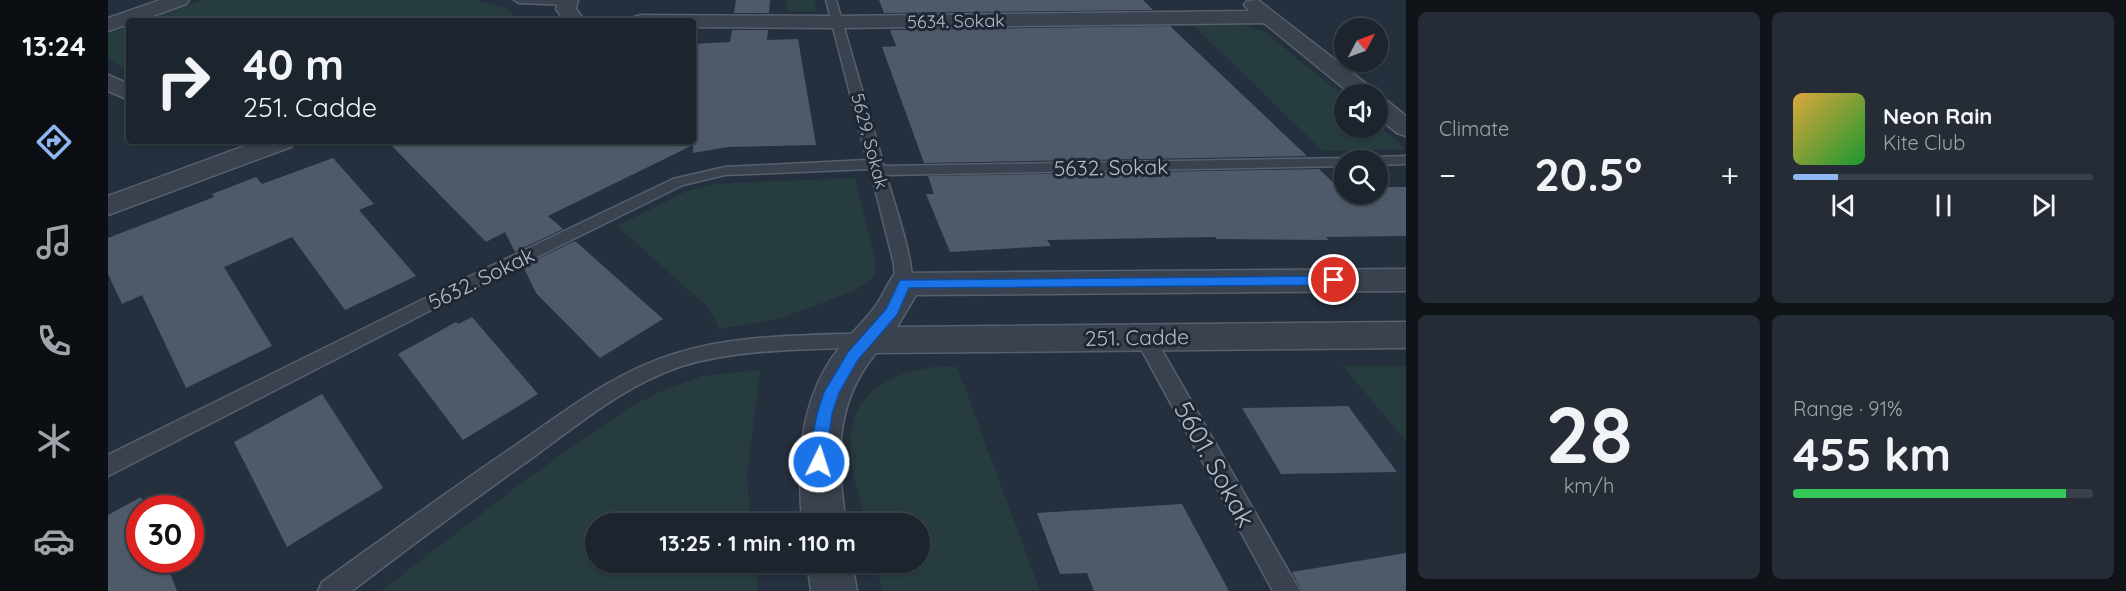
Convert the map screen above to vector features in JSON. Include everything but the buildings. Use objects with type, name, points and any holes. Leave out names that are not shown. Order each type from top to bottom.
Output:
[{"type":"street","points":[[128,18],[179,0]]},
{"type":"street","points":[[1249,0],[1353,84]]},
{"type":"street","points":[[568,1],[566,9],[573,18]]},
{"type":"street","name":"5634. Sokak","points":[[696,21],[1270,17]]},
{"type":"street","points":[[108,25],[126,19]]},
{"type":"street","points":[[108,82],[126,91]]},
{"type":"street","points":[[1388,114],[1406,128]]},
{"type":"street","points":[[224,144],[244,155]]},
{"type":"street","points":[[108,206],[274,144]]},
{"type":"street","points":[[823,513],[819,444],[825,414],[842,371],[892,311],[904,284],[1406,280]]},
{"type":"street","name":"251. Cadde","points":[[867,340],[1406,335]]},
{"type":"street","points":[[831,573],[834,591]]},
{"type":"lane","points":[[519,0],[568,1]]},
{"type":"lane","name":"5629. Sokak","points":[[831,0],[903,264],[904,284]]},
{"type":"lane","points":[[1388,161],[1406,160]]},
{"type":"lane","name":"5632. Sokak","points":[[108,466],[468,284],[678,182],[709,173],[877,168],[1334,162]]},
{"type":"lane","name":"5601. Sokak","points":[[1144,336],[1287,591]]},
{"type":"lane","points":[[332,591],[541,438],[629,381],[654,369],[678,360],[722,350],[867,340]]},
{"type":"green space","points":[[203,0],[475,0],[504,7],[513,14],[509,18],[152,18]]},
{"type":"green space","points":[[786,0],[814,0],[817,12],[787,11]]},
{"type":"green space","points":[[1241,24],[1265,32],[1334,89],[1334,138],[1388,138],[1388,134],[1406,149],[1323,151],[1193,25]]},
{"type":"green space","points":[[126,27],[126,68],[108,59],[108,34]]},
{"type":"green space","points":[[855,178],[876,264],[874,275],[869,282],[846,294],[781,318],[719,329],[710,309],[617,226],[683,193],[712,184]]},
{"type":"green space","points":[[940,366],[957,367],[1040,591],[882,591],[878,573],[930,573],[930,513],[863,513],[851,460],[854,419],[861,404],[885,382]]},
{"type":"green space","points":[[1343,366],[1406,366],[1406,441]]},
{"type":"green space","points":[[760,370],[747,474],[749,513],[585,513],[585,573],[756,573],[758,591],[381,591],[528,478],[630,407],[657,393],[702,376]]},
{"type":"route","points":[[819,462],[819,444],[825,414],[842,371],[892,311],[904,284],[1334,280]]}]
